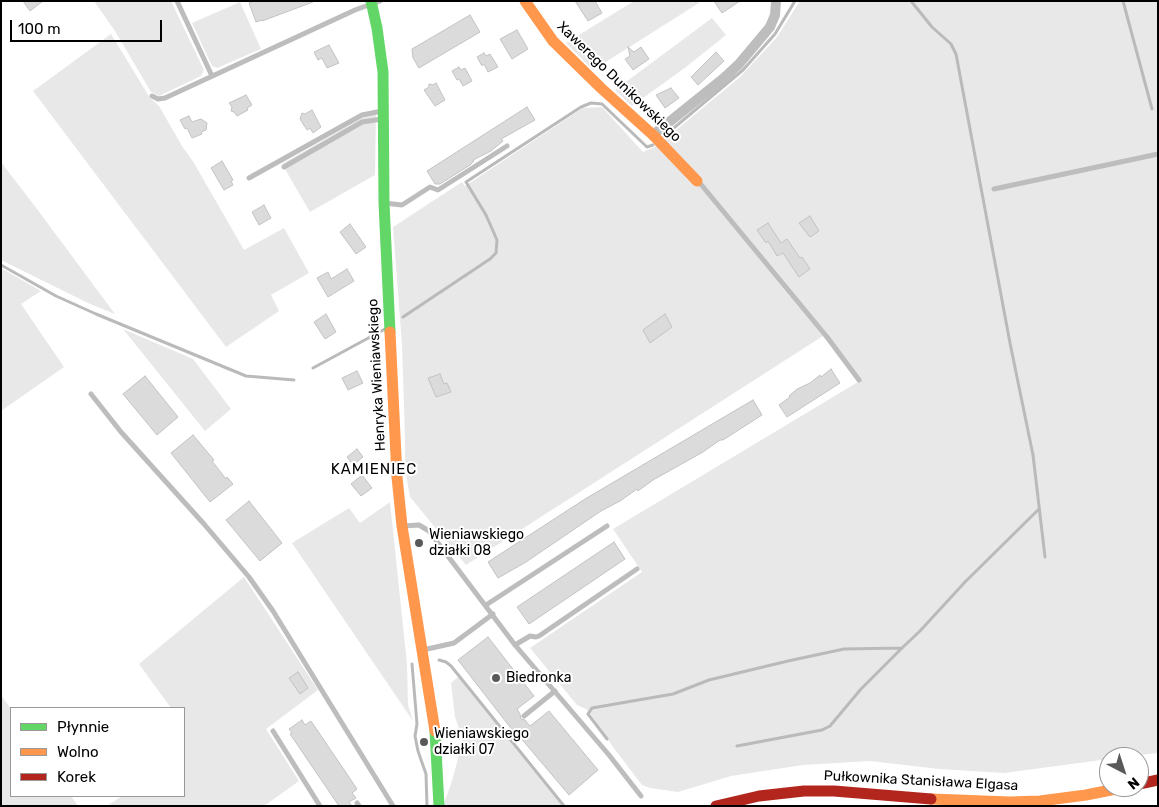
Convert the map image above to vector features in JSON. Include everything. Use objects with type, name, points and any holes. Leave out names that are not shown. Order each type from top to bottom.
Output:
[{"type":"street","name":"Xawerego Dunikowskiego","points":[[525,1],[539,24],[553,41],[653,135],[697,181]]},
{"type":"street","name":"Henryka Wieniawskiego","points":[[374,2],[381,53],[384,203],[397,477],[402,526],[435,734],[439,806]]},
{"type":"street","points":[[653,135],[739,64],[770,27],[777,3]]},
{"type":"street","name":"Pułkownika Stanisława Elgasa","points":[[716,806],[759,796],[812,791],[834,791],[972,802],[1041,803],[1099,792]]},
{"type":"lane","points":[[177,1],[212,76]]},
{"type":"lane","points":[[152,96],[158,99],[165,98],[374,2]]},
{"type":"lane","points":[[284,167],[362,122],[383,115]]},
{"type":"lane","points":[[249,178],[362,116],[383,115]]},
{"type":"lane","points":[[384,203],[402,205],[430,187],[438,190],[507,146]]},
{"type":"lane","points":[[994,189],[1158,154]]},
{"type":"lane","points":[[697,181],[827,337],[859,380]]},
{"type":"lane","points":[[91,394],[120,432],[204,524],[252,581],[273,611],[393,806]]},
{"type":"lane","points":[[402,526],[419,525],[429,531],[516,645],[641,796]]},
{"type":"lane","points":[[486,605],[607,526]]},
{"type":"lane","points":[[516,645],[530,636],[539,636],[637,569]]},
{"type":"lane","points":[[422,650],[454,643],[493,614]]},
{"type":"lane","points":[[524,716],[555,691]]},
{"type":"lane","points":[[273,731],[320,806]]},
{"type":"shaded area","points":[[94,1],[171,1],[204,70],[201,76],[159,96],[151,92],[115,31]]},
{"type":"shaded area","points":[[634,1],[698,1],[699,3],[593,70],[566,43]]},
{"type":"shaded area","points":[[800,1],[1158,1],[1158,753],[1149,754],[1149,747],[1099,747],[1099,760],[1004,773],[939,769],[870,761],[803,765],[731,776],[678,792],[650,788],[642,785],[590,713],[577,705],[530,648],[642,572],[613,529],[858,382],[823,336],[466,565],[410,497],[405,469],[402,345],[393,227],[462,182],[465,186],[583,108],[602,107],[643,152],[657,146],[740,77],[777,37]]},
{"type":"shaded area","points":[[240,2],[261,49],[217,68],[212,66],[192,23]]},
{"type":"shaded area","points":[[712,18],[726,35],[686,67],[632,106],[615,90]]},
{"type":"shaded area","points":[[111,34],[150,98],[159,106],[244,250],[284,228],[309,273],[271,295],[279,311],[226,347],[33,91]]},
{"type":"shaded area","points":[[376,110],[375,175],[310,212],[282,164]]},
{"type":"shaded area","points":[[1,162],[115,314],[88,303],[1,260]]},
{"type":"shaded area","points":[[1,268],[41,291],[21,304],[64,367],[1,411]]},
{"type":"shaded area","points":[[123,329],[193,359],[231,409],[205,431]]},
{"type":"shaded area","points":[[390,502],[407,664],[408,705],[413,721],[292,543],[349,508],[360,523]]},
{"type":"shaded area","points":[[244,577],[318,690],[266,729],[299,781],[264,806],[107,806],[120,797],[185,797],[185,707],[170,707],[139,664]]},
{"type":"shaded area","points":[[458,677],[562,806],[443,806],[463,740],[455,717],[451,683]]},
{"type":"shaded area","points":[[1,695],[10,708],[10,797],[72,797],[78,806],[1,806]]},
{"type":"building","points":[[23,1],[43,1],[30,11]]},
{"type":"building","points":[[255,1],[313,2],[256,22],[249,3]]},
{"type":"building","points":[[575,1],[595,1],[602,13],[588,21]]},
{"type":"building","points":[[714,1],[740,1],[722,13]]},
{"type":"building","points":[[470,15],[480,32],[419,68],[413,58],[412,49]]},
{"type":"building","points":[[517,30],[528,49],[512,59],[500,39]]},
{"type":"building","points":[[329,45],[339,63],[327,68],[322,58],[318,60],[314,52]]},
{"type":"building","points":[[628,47],[634,52],[641,47],[649,59],[633,70],[625,59],[630,56]]},
{"type":"building","points":[[716,52],[724,61],[698,85],[691,77]]},
{"type":"building","points":[[484,53],[486,56],[490,54],[498,67],[488,72],[484,64],[482,66],[477,57]]},
{"type":"building","points":[[459,67],[461,70],[465,68],[472,81],[463,86],[452,71]]},
{"type":"building","points":[[436,83],[445,100],[435,106],[424,90],[429,87],[429,84],[433,85]]},
{"type":"building","points":[[671,88],[679,98],[665,108],[656,95]]},
{"type":"building","points":[[246,95],[252,105],[247,108],[248,110],[237,116],[231,111],[232,107],[229,103]]},
{"type":"building","points":[[527,107],[535,120],[501,139],[503,141],[491,151],[473,160],[470,165],[440,184],[435,184],[427,171]]},
{"type":"building","points":[[312,110],[321,127],[313,133],[310,128],[307,130],[300,119],[302,113],[305,114]]},
{"type":"building","points":[[189,116],[192,122],[201,119],[207,123],[206,130],[201,132],[202,134],[192,138],[180,120]]},
{"type":"building","points":[[222,161],[233,180],[231,181],[233,185],[224,190],[211,168]]},
{"type":"building","points":[[264,205],[271,218],[259,225],[252,212]]},
{"type":"building","points":[[810,216],[819,231],[810,237],[799,223]]},
{"type":"building","points":[[768,223],[781,243],[787,239],[810,269],[799,277],[783,253],[777,256],[768,241],[766,243],[757,230]]},
{"type":"building","points":[[350,224],[366,247],[356,254],[340,232]]},
{"type":"building","points":[[347,269],[354,281],[328,297],[317,278],[328,272],[331,279]]},
{"type":"building","points":[[326,314],[336,332],[325,339],[314,322]]},
{"type":"building","points":[[665,314],[672,327],[650,343],[643,330]]},
{"type":"building","points":[[831,369],[840,383],[787,417],[779,405],[797,389],[810,383],[820,375],[821,377]]},
{"type":"building","points":[[357,371],[363,383],[348,390],[342,378]]},
{"type":"building","points":[[440,374],[444,384],[447,383],[451,392],[436,397],[428,378]]},
{"type":"building","points":[[145,376],[178,417],[157,435],[123,394]]},
{"type":"building","points":[[753,400],[762,415],[703,452],[653,480],[638,491],[637,489],[601,511],[526,562],[498,578],[488,562],[585,499]]},
{"type":"building","points":[[193,435],[214,460],[212,461],[226,479],[227,477],[233,484],[210,502],[171,453]]},
{"type":"building","points":[[357,449],[363,457],[353,465],[347,457]]},
{"type":"building","points":[[362,475],[372,488],[361,496],[351,484]]},
{"type":"building","points":[[249,501],[282,543],[260,561],[226,520]]},
{"type":"building","points":[[614,542],[625,559],[529,624],[517,607]]},
{"type":"building","points":[[488,637],[534,696],[517,709],[521,719],[525,720],[530,726],[549,711],[598,770],[569,795],[513,731],[458,660]]},
{"type":"building","points":[[298,672],[308,688],[300,694],[289,678]]},
{"type":"building","points":[[302,720],[305,725],[311,721],[357,789],[352,793],[356,798],[349,802],[352,806],[339,806],[290,734],[292,733],[289,729]]},
{"type":"waterway","points":[[663,137],[743,70],[775,34],[795,1]]},
{"type":"waterway","points":[[911,1],[932,27],[951,44],[956,54],[1033,455],[1045,557]]},
{"type":"waterway","points":[[1123,1],[1152,109]]},
{"type":"waterway","points":[[403,317],[490,259],[496,253],[497,240],[486,215],[466,182],[581,107],[591,103],[602,104],[647,147],[653,145]]},
{"type":"waterway","points":[[1,265],[56,296],[246,376],[294,380]]},
{"type":"waterway","points":[[313,368],[385,329]]},
{"type":"waterway","points":[[607,739],[588,714],[592,708],[673,694],[709,680],[844,649],[902,648],[1039,509]]},
{"type":"waterway","points":[[737,746],[822,730],[830,726],[861,689],[902,648]]},
{"type":"waterway","points":[[439,660],[451,666],[564,806]]},
{"type":"waterway","points":[[412,664],[417,724],[415,736],[426,774],[427,806]]},
{"type":"traffic: fast","points":[[371,1],[383,72],[384,203],[390,332]]},
{"type":"traffic: fast","points":[[435,731],[439,806]]},
{"type":"traffic: slow","points":[[525,1],[553,41],[653,135],[697,181]]},
{"type":"traffic: slow","points":[[390,332],[397,477],[402,526],[435,731]]},
{"type":"traffic: slow","points":[[931,799],[1010,802],[1040,801],[1099,792]]},
{"type":"traffic: jam","points":[[1149,782],[1158,780]]},
{"type":"traffic: jam","points":[[716,806],[759,796],[804,791],[834,791],[931,799]]},
{"type":"place","name":"Wieniawskiego działki 08","points":[[419,543]]},
{"type":"place","name":"Biedronka","points":[[496,678]]},
{"type":"place","name":"Wieniawskiego działki 07","points":[[424,742]]},
{"type":"district","name":"KAMIENIEC","points":[[374,470]]}]
